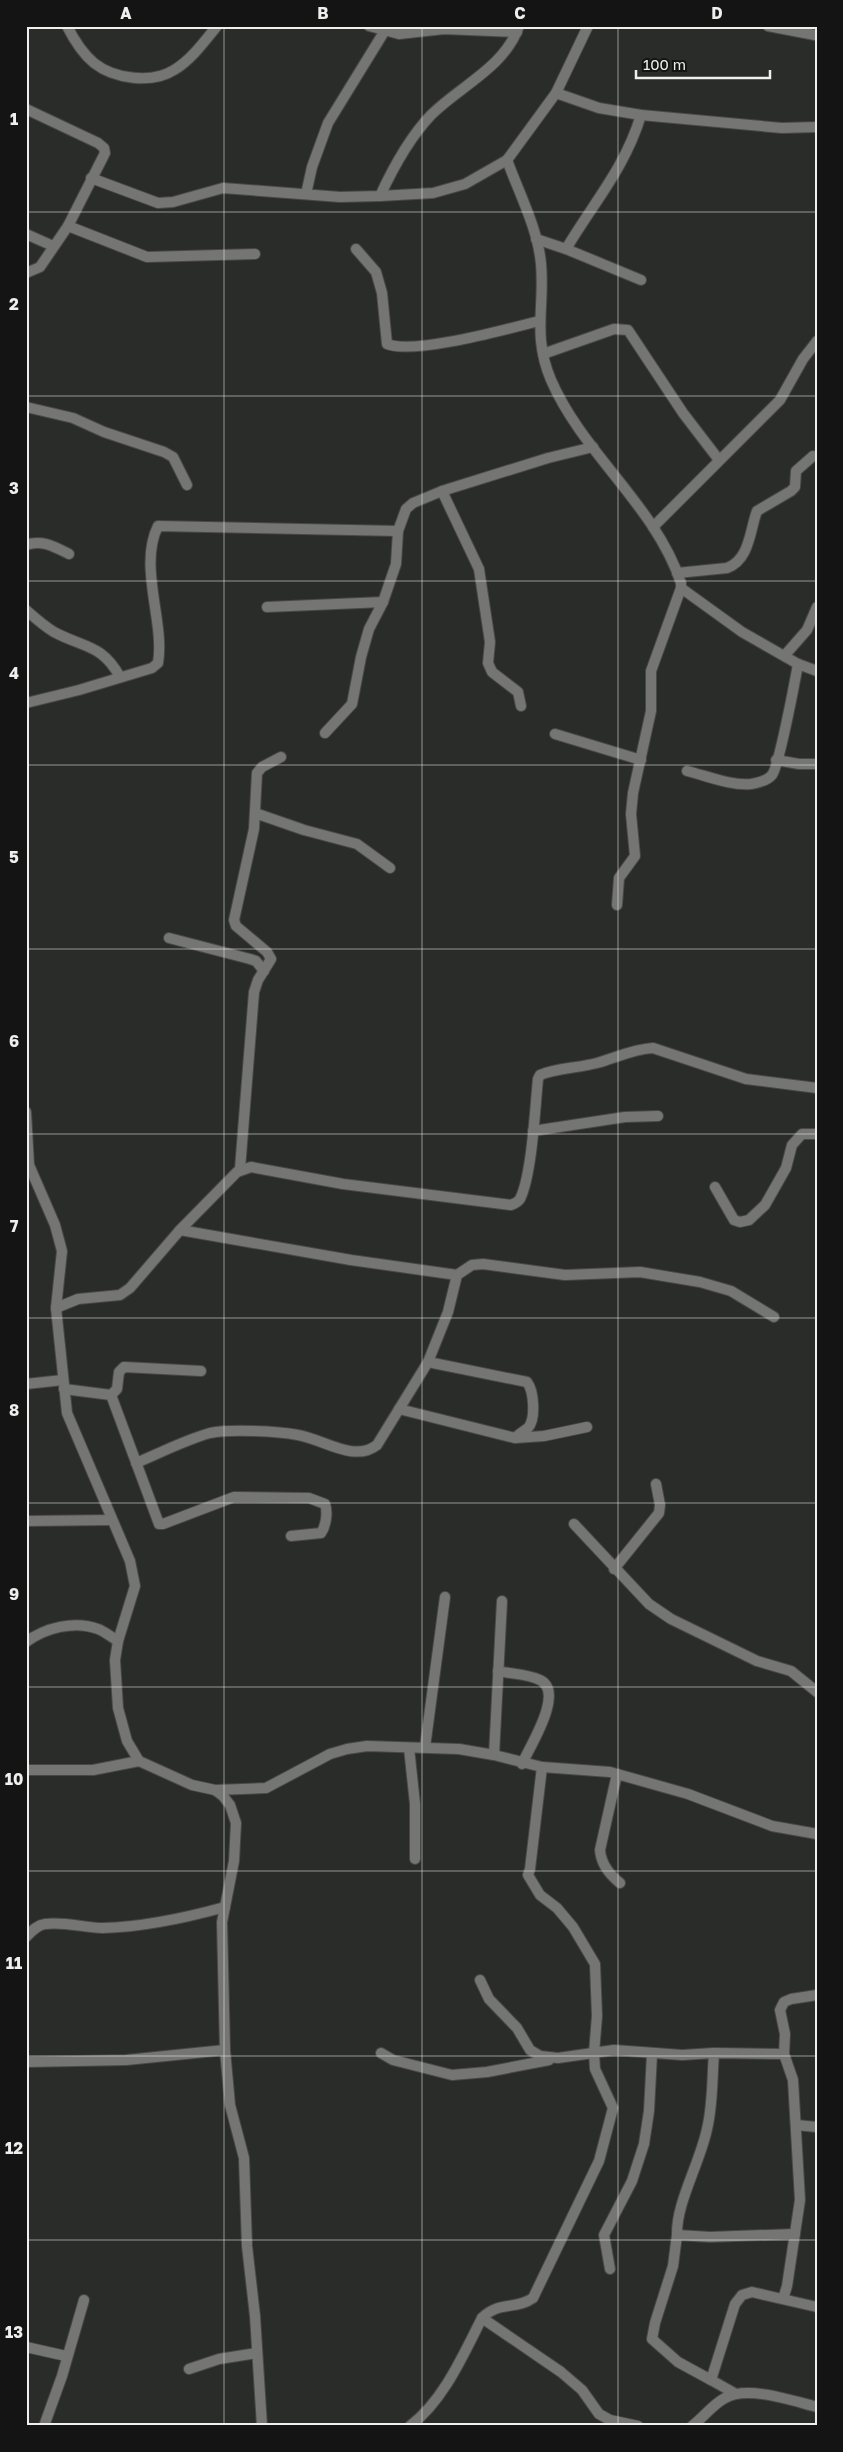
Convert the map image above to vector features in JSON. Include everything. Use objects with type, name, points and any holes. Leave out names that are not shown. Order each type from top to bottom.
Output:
[{"type":"street","points":[[67,26],[74,41],[96,64],[121,75],[146,78],[173,72],[185,63],[217,26]]},
{"type":"street","points":[[369,26],[384,32],[417,33],[452,29],[518,29]]},
{"type":"street","points":[[91,178],[158,203],[173,202],[223,188],[340,197],[433,193],[465,184],[507,160],[556,93],[588,26]]},
{"type":"street","points":[[768,26],[815,35]]},
{"type":"street","points":[[380,196],[390,175],[430,116],[502,56],[518,29]]},
{"type":"street","points":[[306,194],[312,167],[328,123],[384,32]]},
{"type":"street","points":[[556,93],[599,108],[641,115],[782,128],[817,127]]},
{"type":"street","points":[[26,109],[78,133],[104,148],[105,153],[68,226],[40,267],[26,273]]},
{"type":"street","points":[[566,249],[609,187],[631,146],[641,115]]},
{"type":"street","points":[[507,160],[536,239],[541,263],[539,321],[543,354],[560,398],[593,447],[664,543],[677,573],[681,588],[651,671],[651,711],[636,776],[631,814],[635,856],[619,878],[617,905]]},
{"type":"street","points":[[68,226],[147,257],[255,254]]},
{"type":"street","points":[[26,234],[53,246]]},
{"type":"street","points":[[536,239],[566,249],[641,280]]},
{"type":"street","points":[[356,249],[366,258],[376,272],[382,293],[385,340],[387,344],[392,346],[464,340],[539,321]]},
{"type":"street","points":[[543,354],[614,329],[628,330],[683,413],[719,460]]},
{"type":"street","points":[[653,527],[780,400],[803,359],[817,341]]},
{"type":"street","points":[[26,407],[73,418],[104,432],[164,452],[173,457],[187,485]]},
{"type":"street","points":[[325,733],[352,704],[360,657],[369,629],[383,602],[396,564],[398,531],[406,509],[413,503],[442,491],[540,460],[593,447]]},
{"type":"street","points":[[677,573],[728,568],[734,565],[748,543],[757,511],[791,491],[795,487],[796,471],[813,456]]},
{"type":"street","points":[[442,491],[479,569],[490,642],[488,664],[492,672],[518,692],[521,706]]},
{"type":"street","points":[[26,703],[120,678],[152,668],[158,663],[151,560],[155,532],[158,526],[398,531]]},
{"type":"street","points":[[26,545],[35,541],[69,554]]},
{"type":"street","points":[[681,588],[717,616],[798,664],[817,671]]},
{"type":"street","points":[[267,607],[383,602]]},
{"type":"street","points":[[785,655],[807,630],[817,606]]},
{"type":"street","points":[[26,610],[52,631],[98,650],[114,666],[120,678]]},
{"type":"street","points":[[687,771],[751,784],[770,777],[776,760],[798,664]]},
{"type":"street","points":[[554,734],[641,760]]},
{"type":"street","points":[[240,1169],[252,1004],[258,980],[269,963],[270,955],[234,924],[254,829],[257,772],[262,767],[281,758]]},
{"type":"street","points":[[776,760],[799,764],[817,764]]},
{"type":"street","points":[[255,813],[304,830],[357,844],[390,868]]},
{"type":"street","points":[[169,938],[256,961],[264,971]]},
{"type":"street","points":[[56,1308],[78,1299],[120,1295],[130,1288],[180,1230],[240,1169],[252,1167],[343,1184],[511,1205],[520,1199],[525,1180],[540,1075],[597,1063],[653,1048],[746,1079],[817,1088]]},
{"type":"street","points":[[26,1112],[30,1176],[55,1225],[62,1250],[56,1308],[67,1413],[130,1561],[135,1586],[118,1641],[115,1660],[118,1708],[127,1741],[139,1761],[192,1785],[215,1790],[266,1788],[330,1754],[347,1749],[368,1746],[425,1747],[494,1755],[522,1764],[542,1767],[617,1774],[688,1794],[772,1826],[817,1834]]},
{"type":"street","points":[[533,1132],[625,1116],[658,1116]]},
{"type":"street","points":[[715,1187],[734,1220],[740,1222],[749,1220],[765,1205],[782,1178],[795,1141],[802,1134],[817,1134]]},
{"type":"street","points":[[180,1230],[351,1260],[458,1275]]},
{"type":"street","points":[[136,1463],[197,1437],[226,1432],[298,1435],[339,1448],[364,1452],[377,1445],[428,1362],[448,1312],[458,1275],[472,1265],[483,1264],[565,1275],[640,1272],[700,1282],[730,1291],[774,1317]]},
{"type":"street","points":[[428,1362],[527,1382],[531,1390],[532,1419],[527,1428],[515,1438]]},
{"type":"street","points":[[111,1395],[117,1389],[119,1372],[124,1367],[201,1371]]},
{"type":"street","points":[[26,1384],[64,1385],[111,1395]]},
{"type":"street","points":[[111,1395],[159,1524],[234,1497],[309,1498],[324,1504],[327,1509],[324,1529],[321,1533],[292,1536]]},
{"type":"street","points":[[399,1409],[515,1438],[544,1436],[587,1427]]},
{"type":"street","points":[[614,1569],[659,1513],[660,1505],[656,1484]]},
{"type":"street","points":[[26,1521],[112,1520]]},
{"type":"street","points":[[574,1524],[639,1596],[671,1619],[764,1664],[791,1671],[817,1692]]},
{"type":"street","points":[[425,1747],[445,1597]]},
{"type":"street","points":[[494,1755],[502,1601]]},
{"type":"street","points":[[26,1642],[43,1632],[60,1627],[79,1626],[98,1629],[118,1641]]},
{"type":"street","points":[[498,1671],[539,1680],[546,1684],[550,1694],[549,1706],[522,1764]]},
{"type":"street","points":[[409,1748],[415,1804],[415,1859]]},
{"type":"street","points":[[26,1770],[93,1770],[139,1761]]},
{"type":"street","points":[[410,2426],[430,2407],[446,2383],[482,2318],[490,2310],[526,2302],[533,2298],[599,2161],[613,2108],[608,2094],[596,2074],[594,2052],[598,2016],[595,1964],[573,1927],[557,1908],[540,1895],[528,1874],[542,1767]]},
{"type":"street","points":[[617,1774],[600,1850],[602,1860],[611,1876],[620,1883]]},
{"type":"street","points":[[215,1790],[230,1805],[236,1823],[234,1861],[222,1922],[225,2050],[230,2105],[244,2158],[247,2246],[262,2426]]},
{"type":"street","points":[[26,1937],[42,1924],[51,1923],[100,1928],[130,1927],[185,1918],[225,1906]]},
{"type":"street","points":[[480,1980],[489,1999],[517,2028],[530,2050],[540,2056],[558,2058]]},
{"type":"street","points":[[783,2298],[788,2286],[800,2200],[792,2080],[784,2054],[784,2034],[780,2017],[782,2006],[795,1998],[817,1995]]},
{"type":"street","points":[[26,2062],[126,2060],[225,2050]]},
{"type":"street","points":[[381,2053],[392,2060],[452,2075],[487,2072],[558,2058],[614,2050],[652,2054],[784,2054]]},
{"type":"street","points":[[714,2053],[708,2128],[686,2195],[679,2209],[673,2266],[655,2323],[652,2339],[678,2362],[736,2394]]},
{"type":"street","points":[[610,2269],[604,2235],[632,2181],[644,2144],[649,2111],[652,2054]]},
{"type":"street","points":[[796,2125],[817,2127]]},
{"type":"street","points":[[677,2235],[710,2237],[796,2234]]},
{"type":"street","points":[[711,2380],[735,2304],[742,2295],[752,2292],[817,2307]]},
{"type":"street","points":[[44,2426],[54,2400],[84,2300]]},
{"type":"street","points":[[482,2318],[561,2372],[582,2390],[599,2414],[610,2420],[638,2426]]},
{"type":"street","points":[[26,2347],[66,2356]]},
{"type":"street","points":[[189,2369],[219,2360],[257,2353]]},
{"type":"street","points":[[692,2426],[717,2402],[736,2394],[748,2393],[773,2396],[817,2407]]}]
